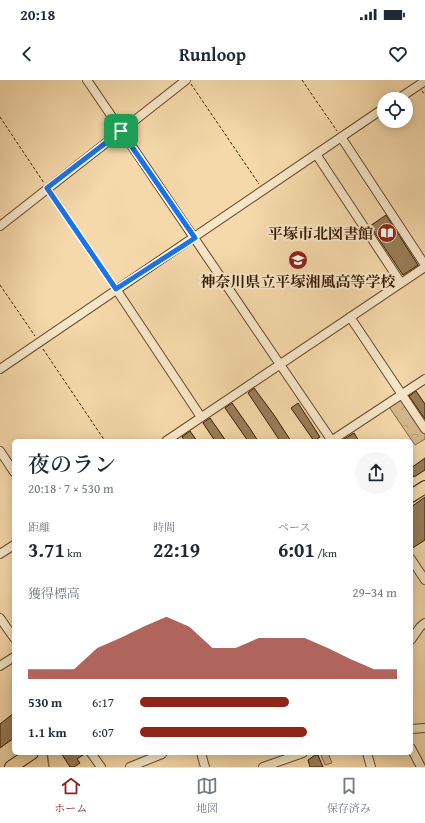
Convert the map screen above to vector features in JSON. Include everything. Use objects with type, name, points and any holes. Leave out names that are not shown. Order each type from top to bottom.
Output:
[{"type":"highway","points":[[413,487],[425,478]]},
{"type":"highway","points":[[413,495],[425,486]]},
{"type":"highway","points":[[0,766],[16,755]]},
{"type":"highway","points":[[11,767],[29,755]]},
{"type":"street","points":[[87,80],[330,439]]},
{"type":"street","points":[[0,226],[188,80]]},
{"type":"street","points":[[407,92],[419,82]]},
{"type":"street","points":[[0,368],[116,289],[195,238],[377,113]]},
{"type":"street","points":[[169,439],[425,266],[341,137]]},
{"type":"street","points":[[316,154],[401,283]]},
{"type":"street","points":[[116,289],[201,417]]},
{"type":"street","points":[[350,317],[425,429]]},
{"type":"street","points":[[334,439],[425,379]]},
{"type":"street","points":[[0,451],[12,469]]},
{"type":"street","points":[[0,554],[12,546]]},
{"type":"street","points":[[413,562],[425,580]]},
{"type":"street","points":[[0,618],[12,635]]},
{"type":"street","points":[[413,637],[420,627],[425,623]]},
{"type":"street","points":[[0,666],[12,658]]},
{"type":"street","points":[[413,729],[425,728]]},
{"type":"street","points":[[413,752],[421,767]]},
{"type":"street","points":[[92,755],[101,767]]},
{"type":"street","points":[[130,767],[160,755]]},
{"type":"street","points":[[202,755],[205,767]]},
{"type":"street","points":[[263,767],[282,757],[292,755]]},
{"type":"street","points":[[368,755],[371,767]]},
{"type":"path","points":[[188,80],[263,191]]},
{"type":"path","points":[[302,80],[341,137]]},
{"type":"path","points":[[0,117],[116,289]]},
{"type":"path","points":[[0,285],[104,439]]},
{"type":"green space","points":[[400,399],[425,432],[425,439],[415,445],[413,439],[411,439],[389,407]]},
{"type":"green space","points":[[321,755],[329,755],[332,763],[325,765]]},
{"type":"building","points":[[386,215],[418,265],[403,275],[370,226]]},
{"type":"building","points":[[254,388],[290,439],[279,439],[248,393]]},
{"type":"building","points":[[416,391],[425,404],[425,419],[409,396]]},
{"type":"building","points":[[232,403],[257,439],[247,439],[225,408]]},
{"type":"building","points":[[298,403],[320,437],[313,439],[291,408]]},
{"type":"building","points":[[210,418],[225,439],[214,439],[203,423]]},
{"type":"building","points":[[190,431],[196,439],[184,439],[182,437]]},
{"type":"building","points":[[354,433],[358,439],[344,439]]},
{"type":"building","points":[[425,458],[425,470],[414,477],[413,467]]},
{"type":"building","points":[[425,497],[425,540],[413,548],[413,506]]},
{"type":"building","points":[[12,715],[12,739],[0,748],[0,724]]},
{"type":"building","points":[[62,755],[83,755],[77,759],[80,763],[74,767],[70,767]]},
{"type":"building","points":[[315,755],[318,755],[323,767],[310,767],[308,760]]},
{"type":"waterway","points":[[47,755],[49,767]]},
{"type":"place","name":"平塚市北図書館","points":[[387,233]]},
{"type":"place","name":"神奈川県立平塚湘風高等学校","points":[[298,260]]},
{"type":"route","points":[[121,131],[195,238],[116,289],[47,188],[121,131]]}]
